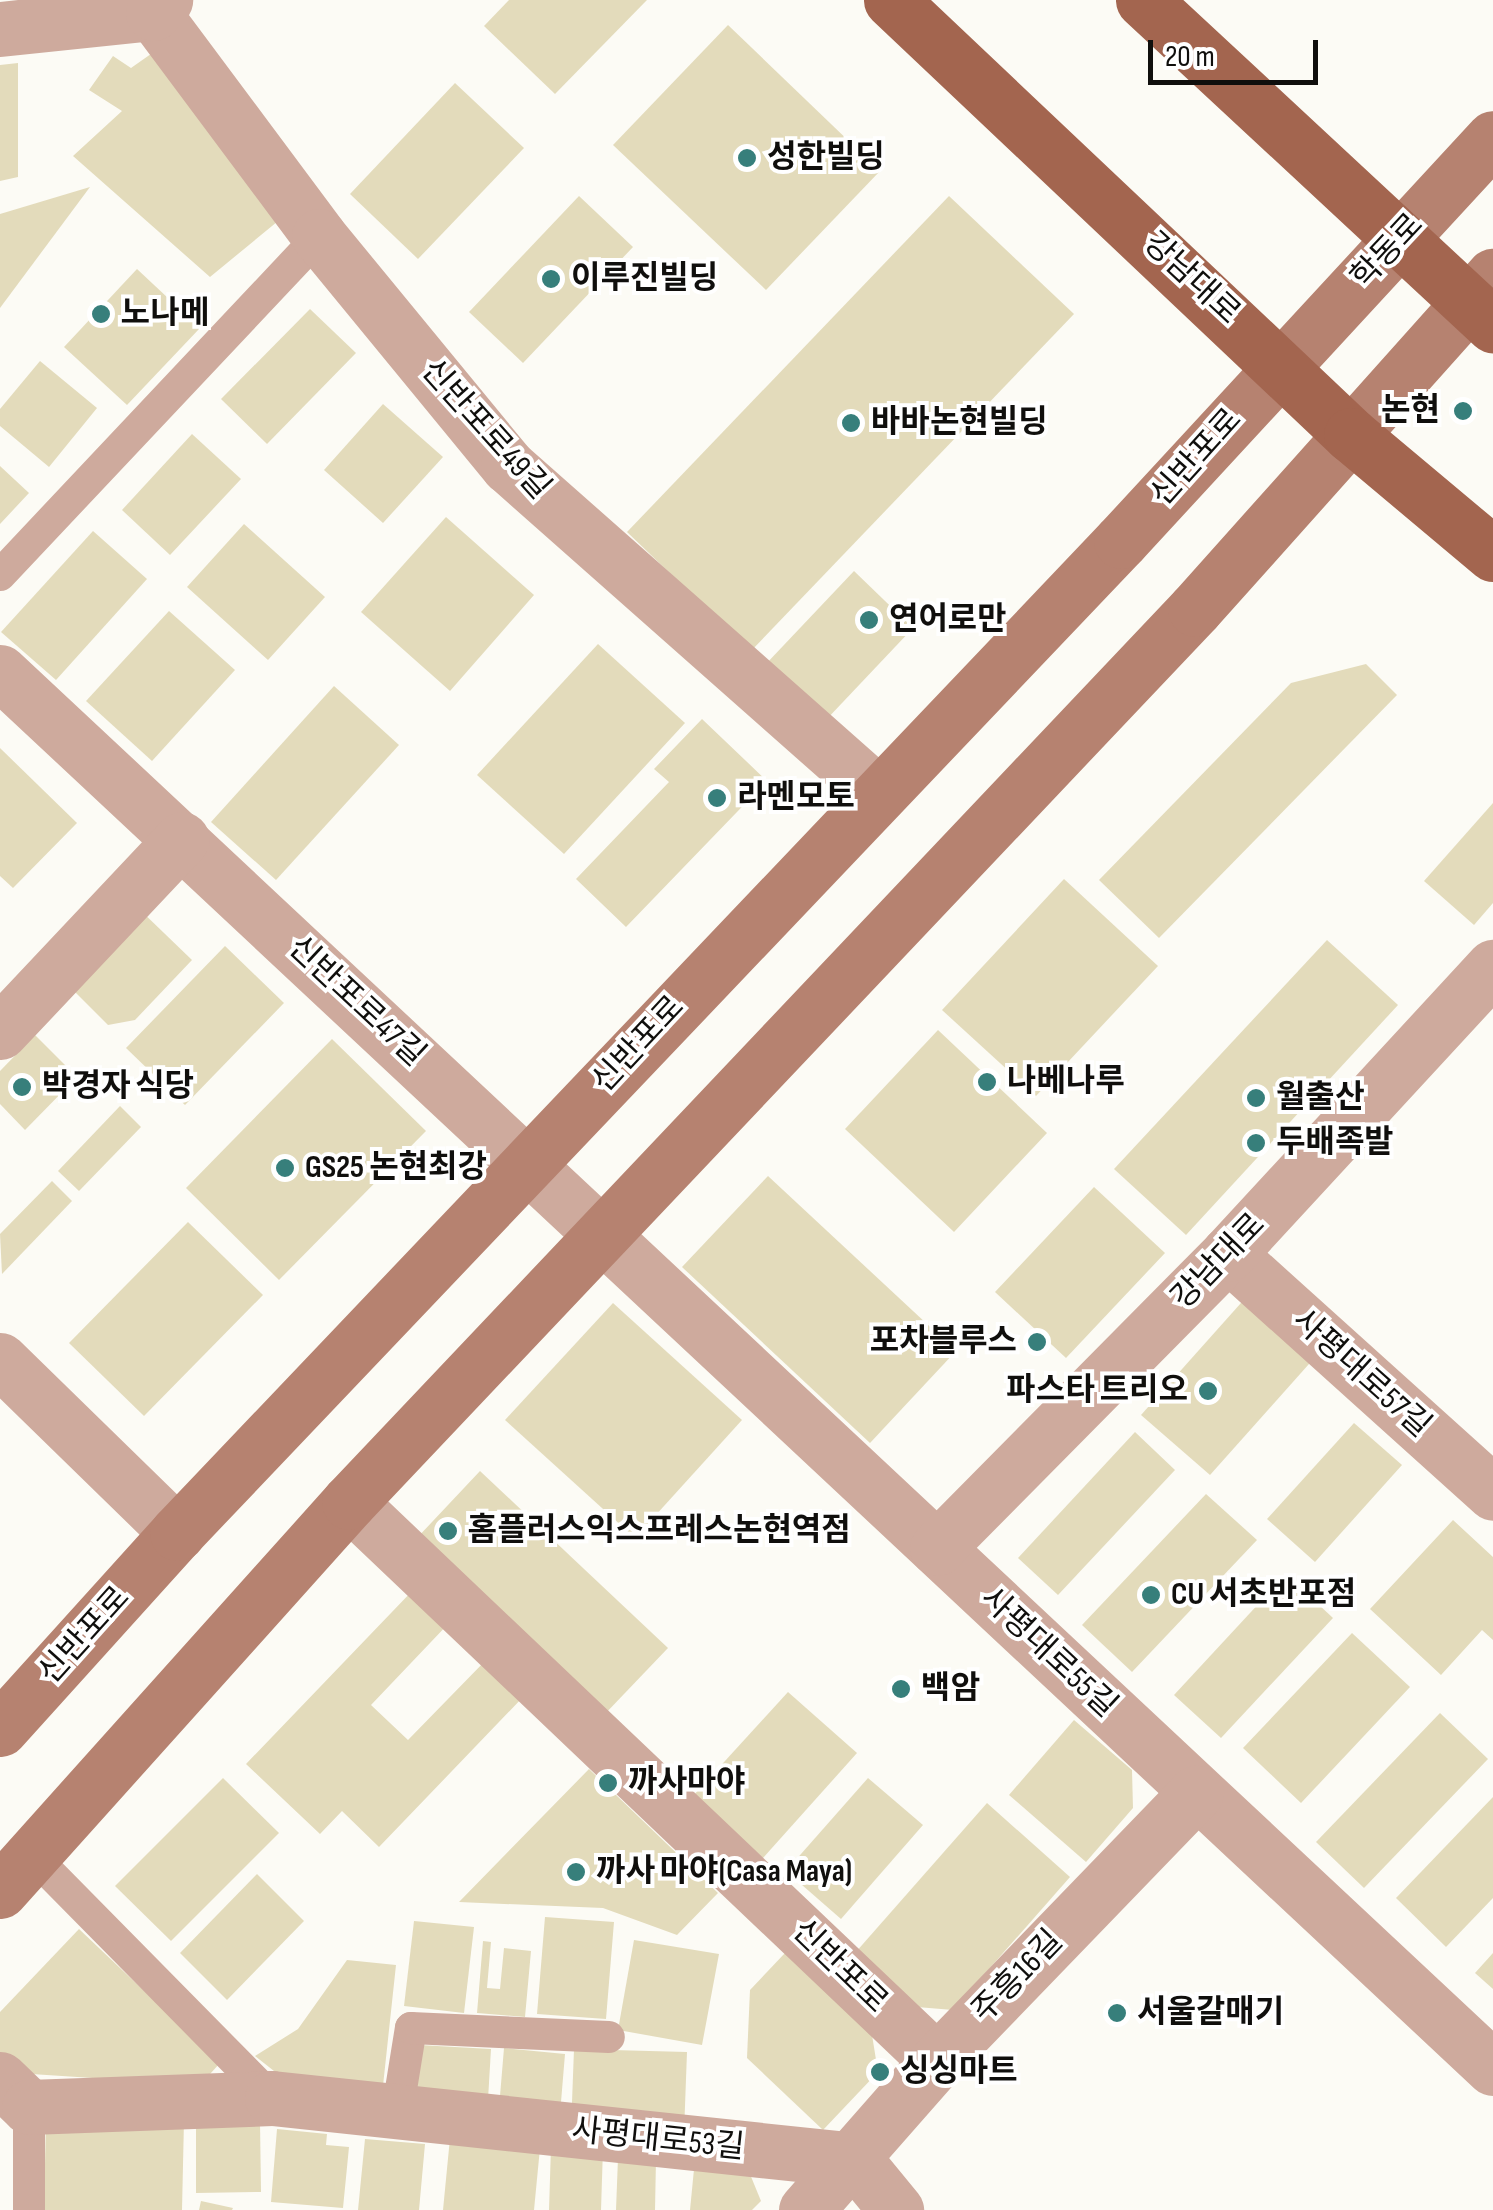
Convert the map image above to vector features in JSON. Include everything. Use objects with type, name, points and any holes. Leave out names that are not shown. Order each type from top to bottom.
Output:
[{"type":"main road","name":"강남대로","points":[[891,0],[1282,364],[1351,435],[1493,554]]},
{"type":"main road","points":[[17,1873],[349,1502],[604,1237],[1351,435],[1485,301],[1398,241],[1143,0]]},
{"type":"main road","name":"학동로","points":[[1282,364],[1493,138]]},
{"type":"main road","name":"신반포로","points":[[0,1730],[177,1533],[530,1164],[1282,364]]},
{"type":"street","points":[[0,29],[159,6]]},
{"type":"street","name":"신반포로49길","points":[[159,6],[319,236],[508,466],[876,792]]},
{"type":"street","name":"신반포로47길","points":[[0,672],[604,1237]]},
{"type":"street","points":[[0,1032],[182,839]]},
{"type":"street","name":"강남대로","points":[[936,1548],[1228,1254],[1493,967]]},
{"type":"street","name":"사평대로55길","points":[[604,1237],[1493,2068]]},
{"type":"street","name":"사평대로57길","points":[[1228,1254],[1493,1494]]},
{"type":"street","points":[[0,1360],[177,1533]]},
{"type":"street","name":"신반포로","points":[[349,1502],[937,2060]]},
{"type":"street","name":"주흥16길","points":[[806,2210],[855,2160],[937,2060],[1196,1793]]},
{"type":"street","name":"사평대로53길","points":[[14,2093],[272,2098],[855,2160]]},
{"type":"street","points":[[855,2160],[896,2210]]},
{"type":"lane","points":[[0,575],[319,236]]},
{"type":"lane","points":[[17,1873],[272,2098]]},
{"type":"lane","points":[[397,2114],[411,2028],[609,2037]]},
{"type":"lane","name":"사평대로53길","points":[[14,2093],[29,2210]]},
{"type":"building","points":[[509,0],[647,0],[555,94],[484,26]]},
{"type":"building","name":"성한빌딩","points":[[728,25],[880,171],[766,290],[613,145]]},
{"type":"building","points":[[158,49],[283,217],[210,277],[73,156],[122,111],[89,90],[113,56],[131,68]]},
{"type":"building","points":[[18,63],[18,177],[0,181],[0,65]]},
{"type":"building","points":[[455,83],[524,148],[418,259],[350,194]]},
{"type":"building","points":[[90,187],[0,308],[0,214]]},
{"type":"building","name":"이루진빌딩","points":[[579,196],[633,247],[523,363],[469,312]]},
{"type":"building","name":"바바논현빌딩","points":[[949,196],[1074,314],[751,651],[627,532]]},
{"type":"building","points":[[137,269],[200,328],[127,405],[64,347]]},
{"type":"building","points":[[310,309],[356,353],[267,444],[221,399]]},
{"type":"building","points":[[40,361],[97,408],[49,467],[0,426],[0,409]]},
{"type":"building","points":[[383,404],[443,457],[383,523],[324,470]]},
{"type":"building","points":[[192,434],[241,479],[170,555],[122,510]]},
{"type":"building","points":[[0,466],[29,493],[0,524]]},
{"type":"building","points":[[446,517],[534,595],[450,691],[361,612]]},
{"type":"building","points":[[244,524],[325,597],[268,660],[187,587]]},
{"type":"building","points":[[93,531],[147,579],[56,680],[1,632]]},
{"type":"building","points":[[854,571],[913,628],[825,721],[765,665]]},
{"type":"building","points":[[169,611],[235,670],[152,761],[86,701]]},
{"type":"building","points":[[598,644],[685,723],[564,854],[477,775]]},
{"type":"building","points":[[1366,664],[1397,695],[1159,938],[1099,880],[1291,683]]},
{"type":"building","points":[[334,686],[399,745],[276,880],[211,822]]},
{"type":"building","points":[[702,719],[767,781],[626,927],[576,879],[669,782],[654,769]]},
{"type":"building","points":[[0,748],[77,823],[13,888],[0,876]]},
{"type":"building","points":[[1493,803],[1493,903],[1474,925],[1424,881]]},
{"type":"building","points":[[1064,879],[1158,966],[1036,1096],[942,1010]]},
{"type":"building","points":[[136,906],[192,960],[135,1020],[108,1025],[64,981]]},
{"type":"building","points":[[1327,940],[1398,1005],[1186,1235],[1114,1169]]},
{"type":"building","points":[[225,946],[284,1003],[185,1105],[126,1048]]},
{"type":"building","points":[[938,1030],[1047,1133],[954,1232],[845,1129]]},
{"type":"building","points":[[35,1035],[77,1077],[25,1130],[0,1104],[0,1071]]},
{"type":"building","points":[[332,1039],[426,1131],[279,1280],[186,1188]]},
{"type":"building","points":[[120,1106],[141,1127],[79,1191],[58,1171]]},
{"type":"building","points":[[768,1176],[956,1351],[870,1443],[682,1267]]},
{"type":"building","points":[[52,1181],[72,1201],[2,1274],[0,1234]]},
{"type":"building","points":[[1094,1187],[1165,1253],[1066,1358],[995,1292]]},
{"type":"building","points":[[188,1222],[263,1295],[144,1416],[69,1343]]},
{"type":"building","points":[[1249,1294],[1317,1355],[1210,1475],[1141,1415]]},
{"type":"building","points":[[613,1303],[742,1420],[635,1538],[505,1420]]},
{"type":"building","points":[[1354,1423],[1402,1465],[1315,1562],[1267,1519]]},
{"type":"building","points":[[1135,1432],[1175,1470],[1058,1595],[1018,1558]]},
{"type":"building","points":[[480,1471],[668,1648],[603,1716],[416,1539]]},
{"type":"building","points":[[1206,1494],[1257,1540],[1132,1672],[1082,1625]]},
{"type":"building","points":[[1453,1520],[1493,1557],[1493,1640],[1482,1630],[1441,1675],[1370,1609]]},
{"type":"building","points":[[1286,1574],[1333,1618],[1221,1738],[1174,1695]]},
{"type":"building","points":[[415,1588],[450,1622],[371,1705],[408,1740],[487,1659],[525,1695],[379,1847],[342,1811],[320,1834],[246,1764]]},
{"type":"building","points":[[1352,1633],[1410,1687],[1301,1803],[1243,1748]]},
{"type":"building","points":[[788,1692],[857,1753],[763,1858],[693,1796]]},
{"type":"building","points":[[1440,1713],[1488,1759],[1364,1888],[1316,1842]]},
{"type":"building","points":[[1074,1720],[1132,1770],[1133,1808],[1086,1862],[1009,1795]]},
{"type":"building","points":[[589,1769],[718,1893],[677,1935],[603,1908],[459,1902]]},
{"type":"building","points":[[223,1778],[279,1833],[171,1941],[115,1886]]},
{"type":"building","points":[[868,1778],[923,1825],[841,1919],[786,1871]]},
{"type":"building","points":[[1493,1797],[1493,1898],[1446,1947],[1396,1898]]},
{"type":"building","points":[[987,1803],[1070,1877],[953,2010],[917,2007],[855,1953]]},
{"type":"building","points":[[257,1874],[304,1921],[227,2000],[180,1953]]},
{"type":"building","points":[[545,1917],[614,1922],[606,2019],[537,2014]]},
{"type":"building","points":[[414,1921],[474,1927],[464,2013],[404,2006]]},
{"type":"building","points":[[79,1929],[220,2063],[200,2085],[16,2073],[0,2058],[0,2012]]},
{"type":"building","points":[[634,1940],[719,1954],[702,2045],[618,2030]]},
{"type":"building","points":[[483,1941],[491,1942],[487,1988],[500,1989],[504,1948],[531,1951],[525,2017],[477,2013]]},
{"type":"building","points":[[785,1953],[872,2035],[878,2072],[823,2130],[747,2058],[750,1990]]},
{"type":"building","points":[[1493,1953],[1493,1989],[1475,1973]]},
{"type":"building","points":[[347,1960],[396,1965],[382,2095],[293,2086],[255,2056],[298,2029]]},
{"type":"building","points":[[419,2045],[491,2049],[487,2116],[415,2112]]},
{"type":"building","points":[[504,2048],[565,2054],[560,2114],[499,2108]]},
{"type":"building","points":[[574,2049],[687,2052],[684,2133],[571,2129]]},
{"type":"building","points":[[46,2118],[184,2120],[182,2210],[44,2210]]},
{"type":"building","points":[[260,2122],[261,2192],[196,2193],[196,2124]]},
{"type":"building","points":[[277,2129],[327,2134],[326,2145],[349,2147],[343,2208],[271,2202]]},
{"type":"building","points":[[450,2138],[540,2148],[534,2210],[443,2210]]},
{"type":"building","points":[[365,2139],[425,2144],[419,2210],[358,2210]]},
{"type":"building","points":[[551,2147],[603,2148],[601,2210],[549,2210]]},
{"type":"building","points":[[618,2158],[656,2159],[655,2210],[616,2210]]},
{"type":"building","points":[[695,2159],[745,2162],[761,2201],[752,2210],[690,2210]]},
{"type":"building","points":[[201,2201],[233,2208],[199,2210]]},
{"type":"place","name":"성한빌딩","points":[[747,158]]},
{"type":"place","name":"이루진빌딩","points":[[551,279]]},
{"type":"place","name":"노나메","points":[[101,314]]},
{"type":"place","name":"논현","points":[[1463,411]]},
{"type":"place","name":"바바논현빌딩","points":[[851,423]]},
{"type":"place","name":"연어로만","points":[[869,620]]},
{"type":"place","name":"라멘모토","points":[[717,798]]},
{"type":"place","name":"나베나루","points":[[987,1082]]},
{"type":"place","name":"박경자 식당","points":[[22,1087]]},
{"type":"place","name":"월출산","points":[[1256,1098]]},
{"type":"place","name":"두배족발","points":[[1256,1143]]},
{"type":"place","name":"GS25 논현최강","points":[[285,1168]]},
{"type":"place","name":"포차블루스","points":[[1037,1342]]},
{"type":"place","name":"파스타 트리오","points":[[1208,1391]]},
{"type":"place","name":"홈플러스익스프레스논현역점","points":[[448,1531]]},
{"type":"place","name":"CU 서초반포점","points":[[1151,1595]]},
{"type":"place","name":"백암","points":[[901,1689]]},
{"type":"place","name":"까사마야","points":[[608,1783]]},
{"type":"place","name":"까사 마야(Casa Maya)","points":[[576,1872]]},
{"type":"place","name":"서울갈매기","points":[[1117,2013]]},
{"type":"place","name":"싱싱마트","points":[[880,2072]]}]
